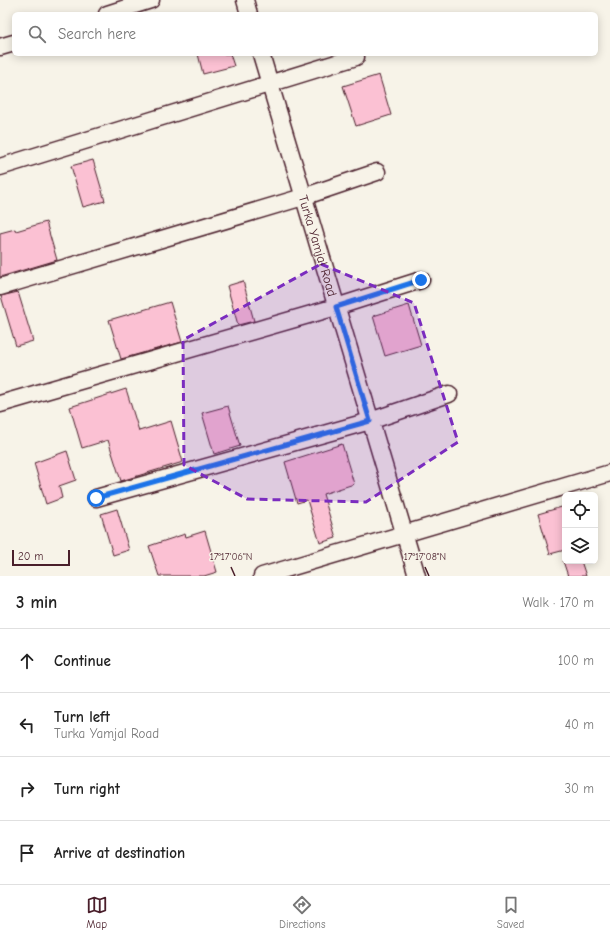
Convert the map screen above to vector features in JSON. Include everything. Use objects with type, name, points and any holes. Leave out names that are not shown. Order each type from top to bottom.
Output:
[{"type":"street","points":[[113,12],[151,0]]},
{"type":"street","points":[[245,0],[248,12]]},
{"type":"street","points":[[0,47],[12,44]]},
{"type":"street","name":"Turka Yamjal Road","points":[[262,56],[403,534],[417,576]]},
{"type":"street","points":[[0,167],[356,57]]},
{"type":"street","points":[[0,287],[303,197],[377,172]]},
{"type":"street","points":[[0,404],[336,307],[421,280]]},
{"type":"street","points":[[96,498],[370,421],[449,394]]},
{"type":"street","points":[[262,576],[610,473]]},
{"type":"highlighted area","points":[[321,264],[414,303],[458,442],[366,502],[247,499],[184,465],[183,340]]},
{"type":"building","points":[[198,56],[231,56],[234,66],[203,74]]},
{"type":"building","points":[[379,75],[391,115],[356,126],[343,86]]},
{"type":"building","points":[[93,160],[105,201],[83,207],[71,166]]},
{"type":"building","points":[[46,222],[57,260],[0,277],[0,233],[15,229],[16,231]]},
{"type":"building","points":[[243,281],[254,321],[238,325],[227,286]]},
{"type":"building","points":[[18,292],[33,341],[16,346],[1,296]]},
{"type":"building","points":[[170,302],[182,342],[121,359],[109,320]]},
{"type":"building","points":[[409,305],[421,345],[385,356],[373,316]]},
{"type":"building","points":[[126,389],[139,431],[171,421],[183,462],[121,481],[108,440],[82,448],[70,407]]},
{"type":"building","points":[[228,406],[240,446],[214,454],[202,413]]},
{"type":"building","points":[[342,444],[354,484],[323,494],[336,538],[320,543],[307,500],[297,503],[285,462]]},
{"type":"building","points":[[67,451],[76,480],[59,486],[62,498],[46,504],[34,463]]},
{"type":"building","points":[[562,507],[562,551],[550,554],[538,514]]},
{"type":"building","points":[[117,509],[129,550],[113,555],[101,514]]},
{"type":"building","points":[[205,531],[217,572],[204,576],[159,576],[149,546],[185,534],[186,537]]},
{"type":"building","points":[[564,564],[582,564],[586,576],[568,576]]},
{"type":"route","points":[[96,498],[370,421],[336,307],[421,280]]}]
